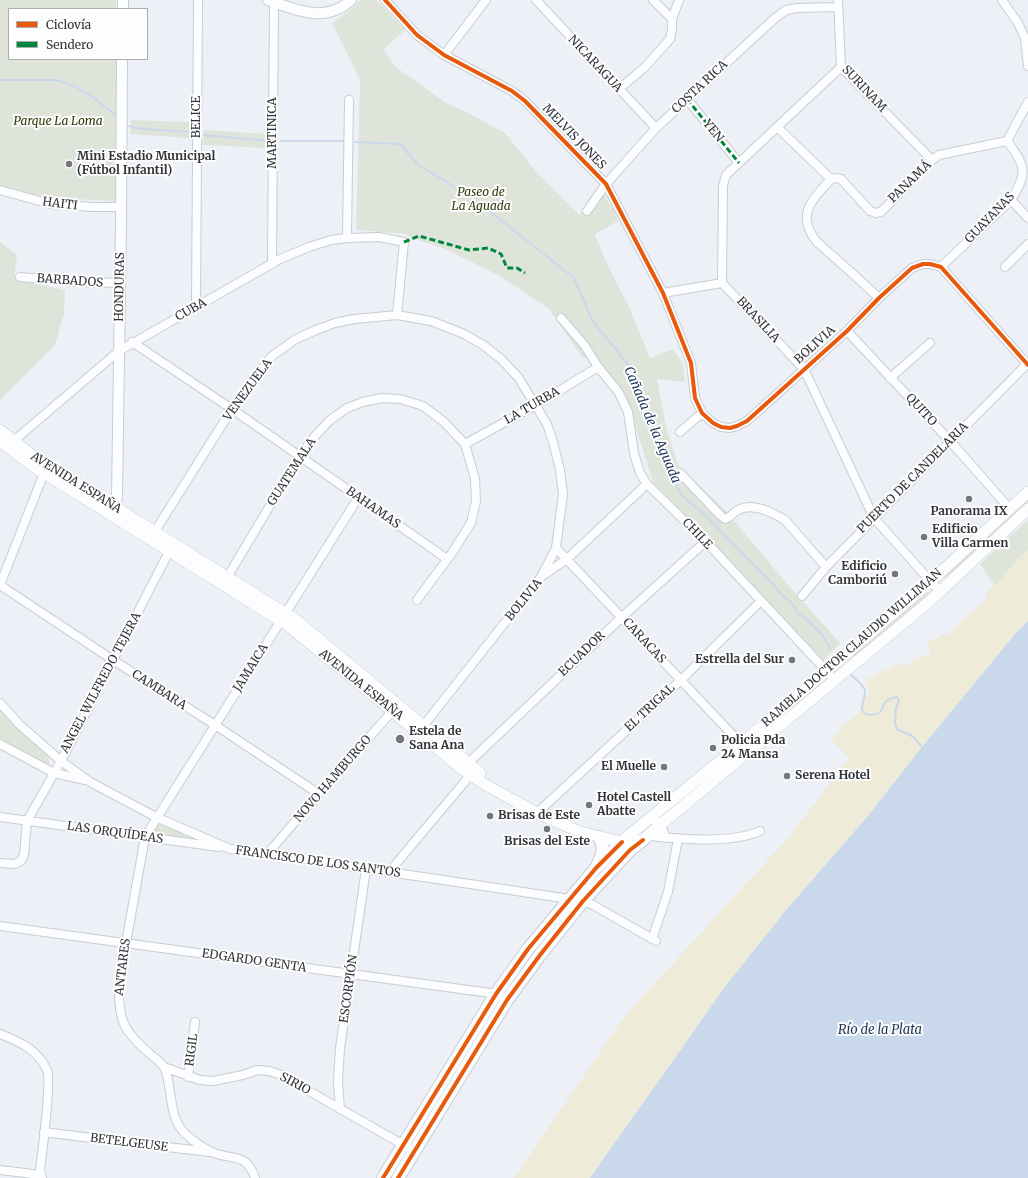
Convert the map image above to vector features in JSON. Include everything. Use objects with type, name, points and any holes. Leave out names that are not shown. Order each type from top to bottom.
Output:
[{"type":"main road","name":"AVENIDA ESPAÑA","points":[[3,437],[46,469],[283,617],[339,667],[395,708],[469,769],[484,784],[539,810],[569,828],[599,837],[628,842]]},
{"type":"main road","name":"RAMBLA DOCTOR CLAUDIO WILLIMAN","points":[[383,1178],[403,1145],[501,997],[540,954],[628,842],[650,819],[741,744],[930,582],[1028,492]]},
{"type":"main road","name":"RAMBLA DOCTOR CLAUDIO WILLIMAN","points":[[398,1178],[528,949],[596,868],[628,842],[645,838],[749,752],[940,592],[1028,509]]},
{"type":"main road","name":"AVENIDA ESPAÑA","points":[[539,810],[628,842]]},
{"type":"main road","points":[[596,868],[602,856],[604,847],[599,837]]},
{"type":"street","name":"BELICE","points":[[196,307],[198,0]]},
{"type":"street","points":[[271,1],[313,14],[338,10],[351,0]]},
{"type":"street","name":"MELVIS JONES","points":[[386,0],[417,35],[444,55],[512,91],[525,101],[606,184],[663,293],[691,363],[695,398],[697,406],[702,413]]},
{"type":"street","points":[[444,55],[486,0]]},
{"type":"street","name":"NICARAGUA","points":[[536,0],[656,128]]},
{"type":"street","points":[[653,0],[672,19]]},
{"type":"street","points":[[619,89],[645,67],[670,39],[672,19],[679,0]]},
{"type":"street","points":[[1002,0],[1018,23],[1024,38],[1028,66]]},
{"type":"street","name":"MARTINICA","points":[[271,1],[272,264]]},
{"type":"street","name":"SURINAM","points":[[838,4],[841,67],[932,160]]},
{"type":"street","name":"COSTA RICA","points":[[587,211],[606,184],[656,128],[774,19],[786,10],[838,4]]},
{"type":"street","name":"HONDURAS","points":[[112,510],[116,504],[117,496],[122,60]]},
{"type":"street","points":[[663,293],[722,283],[723,186],[726,175],[841,67]]},
{"type":"street","points":[[347,238],[349,100]]},
{"type":"street","name":"YEN","points":[[687,100],[739,163]]},
{"type":"street","points":[[1007,141],[1028,102]]},
{"type":"street","points":[[777,127],[831,179],[816,196],[807,211],[806,220],[808,229],[817,242],[852,272],[878,298]]},
{"type":"street","name":"PANAMÁ","points":[[831,179],[841,179],[870,211],[880,212],[932,160],[939,155],[1007,141]]},
{"type":"street","name":"GUAYANAS","points":[[941,268],[1011,200],[1020,187],[1023,178],[1022,165],[1019,157],[1007,141]]},
{"type":"street","name":"HAITI","points":[[0,190],[50,204],[121,207]]},
{"type":"street","points":[[1011,200],[1028,218]]},
{"type":"street","name":"CUBA","points":[[3,437],[132,342],[272,264],[309,247],[331,240],[379,237],[404,242],[396,315]]},
{"type":"street","points":[[1005,266],[1028,244]]},
{"type":"street","name":"BOLIVIA","points":[[702,413],[713,423],[730,428],[747,421],[847,331],[878,298],[912,268],[924,264],[930,264],[941,268]]},
{"type":"street","points":[[941,268],[1028,364]]},
{"type":"street","name":"BARBADOS","points":[[20,277],[76,282],[120,283]]},
{"type":"street","name":"BRASILIA","points":[[722,283],[804,369],[874,518],[940,592]]},
{"type":"street","name":"VENEZUELA","points":[[152,536],[232,409],[272,356],[296,339],[335,323],[354,319],[396,315],[431,322],[475,339],[501,359],[518,377],[547,424],[560,470],[563,494],[556,548],[541,577]]},
{"type":"street","name":"CHILE","points":[[561,318],[585,346],[598,367],[619,393],[628,412],[634,454],[640,473],[647,484],[662,497],[827,670],[843,673]]},
{"type":"street","name":"QUITO","points":[[847,331],[1010,509]]},
{"type":"street","name":"BAHAMAS","points":[[132,342],[232,409],[447,560]]},
{"type":"street","points":[[890,378],[930,344]]},
{"type":"street","name":"PUERTO DE CANDELARIA","points":[[802,596],[826,567],[1028,364]]},
{"type":"street","name":"LA TURBA","points":[[465,444],[536,405],[598,367]]},
{"type":"street","name":"GUATEMALA","points":[[225,581],[299,457],[315,436],[330,420],[347,408],[363,402],[382,398],[400,399],[423,406],[444,422],[465,444],[475,479],[476,501],[471,523],[447,560],[417,600]]},
{"type":"street","points":[[680,432],[702,413]]},
{"type":"street","points":[[0,585],[46,469]]},
{"type":"street","points":[[681,474],[720,516],[725,519],[729,518],[737,510],[754,507],[762,509],[785,520],[826,567]]},
{"type":"street","name":"BOLIVIA","points":[[421,729],[541,577],[567,559],[647,484]]},
{"type":"street","name":"JAMAICA","points":[[145,837],[156,817],[358,498]]},
{"type":"street","name":"ECUADOR","points":[[389,872],[469,769],[622,617],[705,542]]},
{"type":"street","name":"ANGEL WILFREDO TEJERA","points":[[27,821],[61,761],[171,548]]},
{"type":"street","name":"CARACAS","points":[[556,548],[749,752]]},
{"type":"street","name":"CAMBARA","points":[[0,585],[319,794]]},
{"type":"street","name":"EL TRIGAL","points":[[539,810],[681,680],[761,601]]},
{"type":"street","name":"FRANCISCO DE LOS SANTOS","points":[[0,704],[20,725],[61,761],[90,782],[156,817],[230,849],[583,901],[593,905],[654,940],[668,892],[678,838]]},
{"type":"street","name":"NOVO HAMBURGO","points":[[268,854],[395,708]]},
{"type":"street","points":[[0,744],[54,773],[90,782]]},
{"type":"street","name":"LAS ORQUÍDEAS","points":[[0,817],[230,849]]},
{"type":"street","points":[[650,819],[658,821],[661,825],[665,838]]},
{"type":"street","points":[[0,863],[14,864],[20,861],[24,855],[27,821]]},
{"type":"street","points":[[645,838],[705,839],[739,837],[747,836],[760,831]]},
{"type":"street","name":"ANTARES","points":[[145,837],[119,982],[119,1000],[121,1017],[126,1030],[136,1042],[164,1067]]},
{"type":"street","name":"ESCORPIÓN","points":[[340,1109],[338,1081],[340,1048],[366,869]]},
{"type":"street","name":"EDGARDO GENTA","points":[[0,926],[351,974],[501,997]]},
{"type":"street","name":"RIGIL","points":[[188,1077],[195,1022]]},
{"type":"street","points":[[0,1034],[21,1042],[37,1055],[48,1071],[48,1090],[40,1170],[41,1177],[0,1170]]},
{"type":"street","points":[[164,1067],[171,1103],[181,1130],[214,1153],[235,1157],[247,1163],[256,1178]]},
{"type":"street","name":"SIRIO","points":[[164,1067],[188,1077],[213,1081],[243,1075],[257,1070],[269,1071],[281,1075],[414,1151]]},
{"type":"street","name":"BETELGEUSE","points":[[44,1132],[214,1153]]},
{"type":"green space","name":"Parque La Loma","points":[[0,0],[116,0],[116,8],[8,8],[8,60],[116,60],[116,201],[49,198],[7,188],[0,184]]},
{"type":"green space","name":"Paseo de La Aguada","points":[[360,0],[377,0],[405,30],[383,50],[397,68],[446,103],[467,112],[505,133],[538,174],[579,215],[600,189],[614,210],[618,221],[595,234],[607,264],[630,309],[650,358],[673,349],[683,364],[685,382],[657,379],[666,426],[678,465],[724,509],[788,585],[840,643],[824,660],[653,482],[628,403],[601,364],[582,357],[549,309],[500,276],[443,248],[412,238],[406,234],[356,230],[360,80],[332,23],[350,10]]},
{"type":"green space","points":[[131,120],[190,122],[190,138],[130,134]]},
{"type":"green space","points":[[204,130],[267,134],[266,148],[203,145]]},
{"type":"green space","points":[[0,242],[17,255],[14,279],[65,290],[64,314],[55,345],[0,400]]},
{"type":"green space","points":[[1028,499],[1028,506],[946,580],[945,579],[948,573]]},
{"type":"green space","points":[[1028,520],[1028,550],[1018,559],[995,586],[980,564]]},
{"type":"green space","points":[[927,592],[929,594],[925,599],[858,655],[853,656],[853,655]]},
{"type":"green space","points":[[0,710],[16,727],[49,756],[48,766],[0,739]]},
{"type":"green space","points":[[158,823],[195,839],[193,841],[152,834]]},
{"type":"sand","points":[[1028,550],[1028,621],[1015,634],[922,747],[867,817],[787,909],[727,984],[590,1178],[514,1178],[624,1017],[789,837],[849,758],[832,740],[833,736],[839,732],[841,727],[857,714],[869,692],[866,680],[897,664],[905,666],[913,660],[932,654],[928,648],[928,643],[943,634],[947,635],[984,601],[990,587],[995,586],[1018,559]]},
{"type":"water","name":"Río de la Plata","points":[[1028,621],[1028,1178],[590,1178],[727,984],[787,909],[867,817],[922,747],[1015,634]]},
{"type":"waterway","name":"Cañada de la Aguada","points":[[0,80],[56,80],[74,86],[90,95],[117,116]]},
{"type":"waterway","name":"Cañada de la Aguada","points":[[129,126],[142,129],[190,132]]},
{"type":"waterway","name":"Cañada de la Aguada","points":[[204,135],[269,141]]},
{"type":"waterway","name":"Cañada de la Aguada","points":[[281,141],[344,141]]},
{"type":"waterway","name":"Cañada de la Aguada","points":[[355,142],[400,144],[418,165],[483,206],[574,278],[592,320],[630,367],[661,452],[681,495],[703,513],[781,594],[792,603],[799,614],[809,621],[822,635],[830,648]]},
{"type":"waterway","name":"Cañada de la Aguada","points":[[851,675],[861,684],[865,691],[862,707],[863,712],[868,715],[876,714],[881,711],[886,701],[897,697],[899,700],[896,708],[895,724],[898,730],[912,736],[922,747]]},
{"type":"marked path","points":[[687,99],[739,163]]},
{"type":"marked path","points":[[404,242],[419,236],[469,250],[488,248],[501,254],[507,268],[517,268],[525,273]]},
{"type":"cycle path","points":[[385,0],[417,35],[444,55],[512,91],[525,101],[606,184],[663,293],[691,363],[695,398],[702,413],[713,423],[721,427],[730,428],[747,421],[847,331],[879,298],[912,268],[923,264],[941,267],[1028,365]]},
{"type":"cycle path","points":[[398,1178],[507,1000],[540,955],[583,901],[630,850],[643,840]]},
{"type":"cycle path","points":[[383,1178],[496,994],[528,949],[596,868],[622,842]]},
{"type":"place","name":"Mini Estadio Municipal (Fútbol Infantil)","points":[[69,164]]},
{"type":"place","name":"Panorama IX","points":[[969,499]]},
{"type":"place","name":"Edificio Villa Carmen","points":[[924,537]]},
{"type":"place","name":"Edificio Camboriú","points":[[895,574]]},
{"type":"place","name":"Estrella del Sur","points":[[792,660]]},
{"type":"place","name":"Estela de Sana Ana","points":[[400,739]]},
{"type":"place","name":"Policia Pda 24 Mansa","points":[[713,748]]},
{"type":"place","name":"El Muelle","points":[[664,767]]},
{"type":"place","name":"Serena Hotel","points":[[787,776]]},
{"type":"place","name":"Hotel Castell Abatte","points":[[589,805]]},
{"type":"place","name":"Brisas de Este","points":[[490,816]]},
{"type":"place","name":"Brisas del Este","points":[[547,829]]}]
